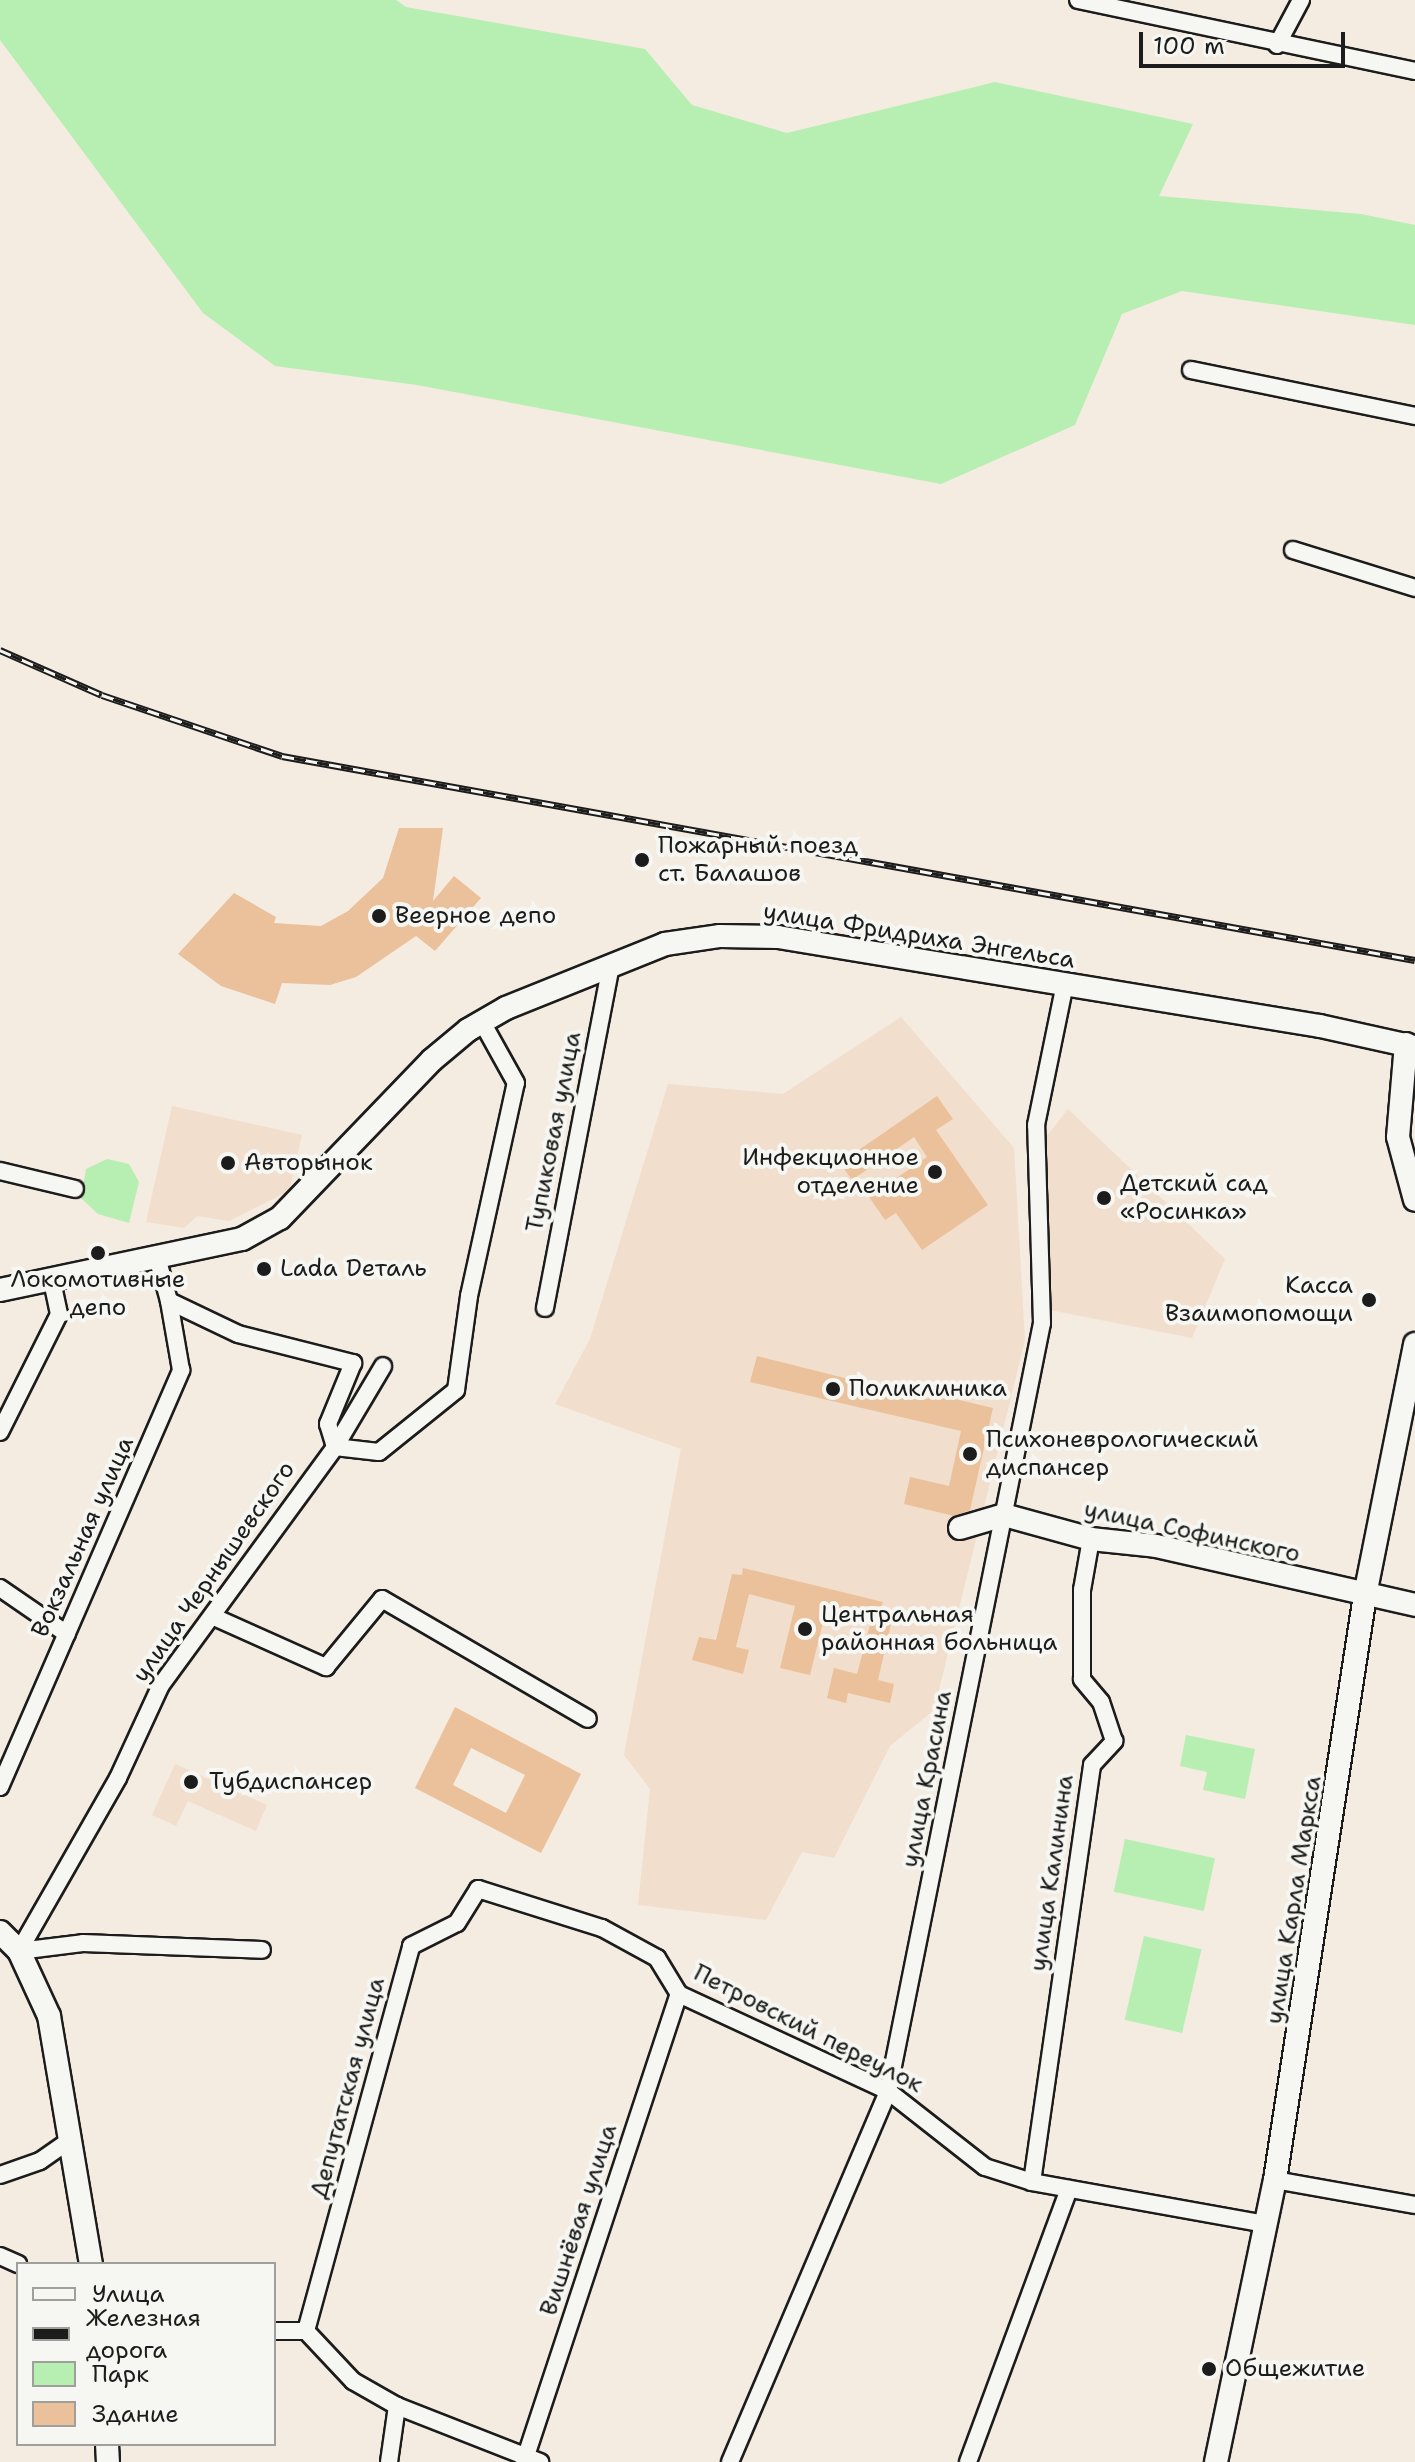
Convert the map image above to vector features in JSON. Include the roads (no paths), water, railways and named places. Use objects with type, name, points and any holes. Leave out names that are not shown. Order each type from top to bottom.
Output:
[{"type":"street","points":[[1078,0],[1277,45],[1415,71]]},
{"type":"street","points":[[1277,45],[1301,0]]},
{"type":"street","points":[[1191,370],[1415,416]]},
{"type":"street","points":[[1293,550],[1415,588]]},
{"type":"street","name":"улица Фридриха Энгельса","points":[[0,1290],[242,1239],[280,1218],[432,1060],[482,1022],[611,964],[665,944],[720,936],[778,937],[1065,984],[1410,1046]]},
{"type":"street","name":"Тупиковая улица","points":[[545,1308],[611,964]]},
{"type":"street","name":"улица Красина","points":[[730,2462],[888,2091],[1042,1323],[1036,1125],[1065,984]]},
{"type":"street","points":[[169,1301],[238,1334],[353,1363],[328,1424],[335,1447],[379,1452],[456,1390],[469,1296],[516,1083],[482,1022]]},
{"type":"street","points":[[1410,1046],[1398,1137],[1410,1165],[1415,1200]]},
{"type":"street","points":[[0,1171],[75,1189]]},
{"type":"street","name":"Вокзальная улица","points":[[0,1787],[181,1370],[169,1301],[157,1257]]},
{"type":"street","points":[[0,1432],[59,1314],[51,1277]]},
{"type":"street","name":"улица Карла Маркса","points":[[1216,2462],[1275,2180],[1365,1595],[1415,1344]]},
{"type":"street","name":"улица Чернышевского","points":[[19,1951],[118,1778],[161,1685],[214,1617],[335,1447],[383,1366]]},
{"type":"street","points":[[960,1528],[1004,1515]]},
{"type":"street","name":"улица Софинского","points":[[1004,1515],[1091,1539],[1156,1546],[1415,1605]]},
{"type":"street","name":"улица Калинина","points":[[1032,2182],[1092,1765],[1114,1741],[1101,1702],[1082,1679],[1082,1590],[1091,1539]]},
{"type":"street","points":[[0,1588],[67,1634]]},
{"type":"street","points":[[214,1617],[326,1667],[382,1599],[588,1719]]},
{"type":"street","name":"Петровский переулок","points":[[478,1889],[602,1928],[657,1958],[679,1994],[888,2091],[985,2167],[1032,2182],[1265,2224]]},
{"type":"street","name":"Депутатская улица","points":[[306,2331],[411,1946],[457,1923],[478,1889]]},
{"type":"street","points":[[0,1932],[19,1951],[49,2016],[91,2262]]},
{"type":"street","points":[[19,1951],[83,1943],[262,1950]]},
{"type":"street","name":"Вишнёвая улица","points":[[530,2460],[679,1994]]},
{"type":"street","points":[[0,2175],[40,2161],[71,2139]]},
{"type":"street","points":[[1275,2180],[1415,2205]]},
{"type":"street","points":[[968,2462],[1069,2189]]},
{"type":"street","points":[[276,2331],[306,2331],[353,2381],[397,2406],[530,2460]]},
{"type":"street","points":[[389,2462],[397,2406]]},
{"type":"railway","points":[[0,650],[102,695],[282,756],[1415,960]]},
{"type":"place","name":"Пожарный поезд ст. Балашов","points":[[642,860]]},
{"type":"place","name":"Веерное депо","points":[[379,916]]},
{"type":"place","name":"Авторынок","points":[[228,1163]]},
{"type":"place","name":"Инфекционное отделение","points":[[935,1172]]},
{"type":"place","name":"Детский сад «Росинка»","points":[[1104,1198]]},
{"type":"place","name":"Локомотивные депо","points":[[98,1253]]},
{"type":"place","name":"Lada Dеталь","points":[[264,1269]]},
{"type":"place","name":"Касса Взаимопомощи","points":[[1369,1300]]},
{"type":"place","name":"Поликлиника","points":[[833,1389]]},
{"type":"place","name":"Психоневрологический диспансер","points":[[970,1454]]},
{"type":"place","name":"Центральная районная больница","points":[[805,1629]]},
{"type":"place","name":"Тубдиспансер","points":[[191,1782]]},
{"type":"place","name":"Общежитие","points":[[1209,2369]]}]
